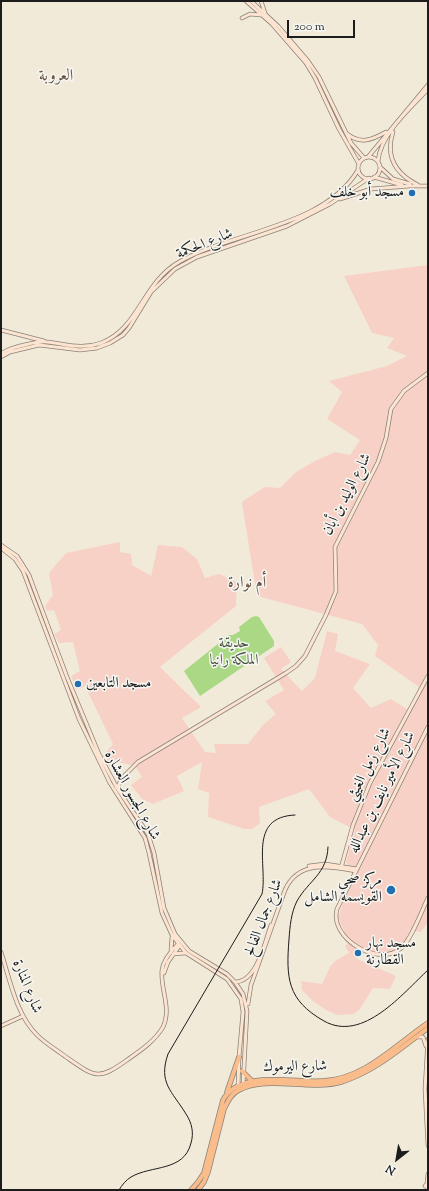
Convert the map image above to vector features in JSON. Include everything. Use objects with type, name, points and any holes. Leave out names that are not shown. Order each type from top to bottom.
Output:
[{"type":"highway","name":"شارع اليرموك","points":[[240,1084],[252,1081],[323,1081],[343,1076],[377,1060],[428,1023]]},
{"type":"highway","name":"شارع اليرموك","points":[[241,1089],[259,1084],[318,1086],[342,1082],[373,1068],[428,1028]]},
{"type":"highway","points":[[191,1190],[204,1172],[219,1110],[227,1094],[239,1057]]},
{"type":"highway","points":[[242,1071],[252,1081]]},
{"type":"highway","points":[[227,1094],[240,1084]]},
{"type":"highway","points":[[198,1190],[204,1182],[208,1172],[224,1109],[229,1099],[241,1089]]},
{"type":"street","points":[[261,1],[264,15],[288,41],[309,68],[359,164]]},
{"type":"street","points":[[248,2],[297,46],[316,72],[353,147],[366,157],[373,158],[378,161]]},
{"type":"street","points":[[242,18],[252,14],[264,15]]},
{"type":"street","points":[[409,186],[374,177],[368,178],[361,175],[358,170],[359,164],[428,85]]},
{"type":"street","points":[[420,186],[397,181],[380,167],[378,161],[381,148],[394,129],[428,89]]},
{"type":"street","points":[[394,129],[389,146],[391,160],[400,173],[420,186]]},
{"type":"street","points":[[344,131],[353,138],[361,141],[372,139],[388,131]]},
{"type":"street","points":[[374,177],[378,173],[380,167]]},
{"type":"street","name":"شارع الحكمة","points":[[1,354],[9,349],[36,342],[78,347],[94,345],[108,340],[124,329],[154,283],[173,266],[195,254],[281,224],[303,214],[341,192],[349,185],[358,170]]},
{"type":"street","name":"شارع الحكمة","points":[[1,357],[10,352],[40,345],[80,350],[97,348],[110,343],[123,335],[155,287],[175,269],[197,257],[287,226],[335,201],[368,178]]},
{"type":"street","points":[[335,201],[371,189],[428,186]]},
{"type":"street","points":[[1,330],[46,342]]},
{"type":"street","name":"شارع الوليد بن أبان","points":[[117,788],[122,778],[138,762],[286,674],[302,661],[321,628],[336,591],[335,547],[341,532],[363,494],[378,462],[386,438],[391,409],[404,391],[428,373]]},
{"type":"street","name":"شارع الجسور العشارة","points":[[1,545],[16,556],[29,575],[98,755],[117,788],[142,823],[151,841],[164,908],[180,944],[186,953],[227,979],[239,995],[243,1012],[239,1057],[240,1084]]},
{"type":"street","name":"شارع الجسور العشارة","points":[[1,548],[16,560],[25,576],[68,693],[113,788],[145,838],[150,853],[162,913],[172,936],[191,952],[222,971],[235,982],[243,994],[247,1007],[240,1084]]},
{"type":"street","name":"شارع زمل الغيثي","points":[[341,867],[351,831],[370,783],[428,676]]},
{"type":"street","name":"شارع الأمير نايف بن عبدالله","points":[[428,727],[337,909],[337,923],[348,939],[365,950],[379,955],[388,955],[404,947],[428,898]]},
{"type":"street","points":[[112,780],[122,778]]},
{"type":"street","name":"شارع جمال الفالح","points":[[235,982],[245,980],[253,970],[290,878],[300,869],[314,865],[357,870]]},
{"type":"street","name":"شارع جمال الفالح","points":[[247,1007],[252,985],[289,882],[297,873],[311,867],[341,867],[357,870]]},
{"type":"street","points":[[346,869],[353,877]]},
{"type":"street","points":[[172,936],[172,954]]},
{"type":"street","points":[[172,954],[180,944]]},
{"type":"street","name":"شارع المنارة","points":[[1,952],[9,982],[23,1016],[43,1040],[90,1073],[98,1075],[108,1072],[131,1057],[158,1033],[166,1016],[163,976],[165,966],[172,954]]},
{"type":"street","points":[[172,954],[186,953]]},
{"type":"street","points":[[1,1026],[23,1016]]},
{"type":"street","points":[[415,1038],[422,1036],[426,1048]]},
{"type":"street","points":[[428,1039],[426,1048],[425,1089],[428,1146]]},
{"type":"street","name":"شارع اليرموك","points":[[240,1084],[241,1089]]},
{"type":"street","points":[[427,1188],[428,1174]]},
{"type":"shaded area","points":[[428,265],[428,922],[421,932],[410,930],[404,943],[393,952],[362,952],[357,959],[396,976],[390,989],[373,988],[360,1009],[354,1014],[337,1015],[314,1002],[302,990],[301,981],[322,984],[330,967],[335,961],[349,953],[345,946],[349,942],[338,917],[355,879],[346,862],[355,830],[330,817],[309,789],[259,807],[260,823],[253,829],[244,829],[208,817],[209,793],[198,789],[202,762],[177,776],[184,791],[153,804],[142,799],[131,785],[142,777],[135,766],[118,762],[111,769],[103,756],[113,744],[85,686],[77,690],[71,676],[80,671],[73,642],[59,643],[54,634],[61,630],[54,610],[47,611],[45,606],[53,595],[49,573],[66,553],[120,542],[120,552],[131,554],[132,565],[151,576],[158,545],[182,547],[197,559],[205,578],[219,574],[237,582],[236,606],[160,667],[201,707],[182,718],[205,752],[216,753],[214,744],[248,744],[263,725],[276,714],[265,701],[284,690],[264,658],[281,647],[291,662],[281,669],[302,691],[315,678],[327,631],[338,634],[335,651],[370,664],[353,688],[371,708],[391,699],[410,711],[419,687],[375,656],[378,645],[362,624],[257,596],[242,503],[265,487],[280,488],[296,472],[335,452],[350,455],[360,440],[327,419],[342,392],[329,381],[387,366],[407,356],[387,348],[394,338],[372,333],[344,276]]},
{"type":"green space","name":"حديقة الملكة رانيا","points":[[252,617],[259,617],[274,641],[274,646],[200,696],[184,671],[229,635],[233,635],[240,631],[239,627]]},
{"type":"railway","points":[[119,1190],[131,1177],[139,1173],[174,1163],[181,1159],[187,1152],[192,1139],[192,1128],[188,1117],[172,1093],[166,1080],[165,1064],[168,1054],[262,894],[262,857],[265,833],[270,824],[280,818],[295,815]]},
{"type":"railway","points":[[328,847],[327,856],[321,870],[297,901],[291,920],[288,953],[289,977],[296,996],[302,1005],[324,1021],[339,1026],[353,1026],[367,1021],[381,1012],[407,991],[428,970]]},
{"type":"place","name":"مسجد أبو خلف","points":[[412,193]]},
{"type":"place","name":"مسجد التابعين","points":[[78,684]]},
{"type":"place","name":"مركز صحي القويسمة الشامل","points":[[391,890]]},
{"type":"place","name":"مسجد نهار القطارنة","points":[[358,953]]},
{"type":"district","name":"العروبة","points":[[56,77]]},
{"type":"district","name":"أم نوارة","points":[[247,584]]}]
